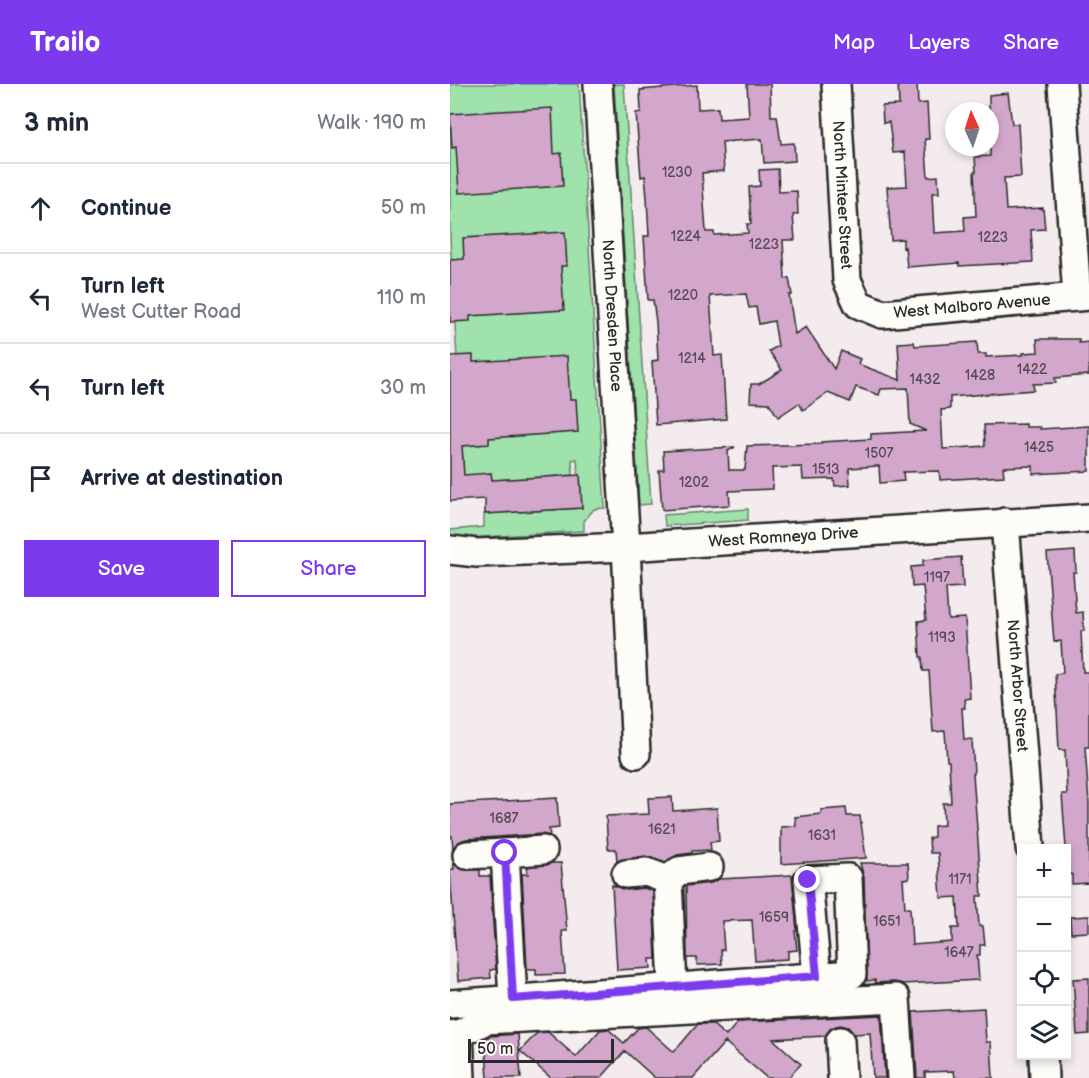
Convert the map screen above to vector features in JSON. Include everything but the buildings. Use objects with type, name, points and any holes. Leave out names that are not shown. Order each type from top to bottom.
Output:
[{"type":"street","name":"North Dresden Place","points":[[598,84],[636,754]]},
{"type":"street","name":"North Minteer Street","points":[[836,84],[847,280],[858,304]]},
{"type":"street","points":[[1062,84],[1083,296]]},
{"type":"street","name":"West Malboro Avenue","points":[[858,304],[882,314],[1083,296]]},
{"type":"street","name":"West Romneya Drive","points":[[450,549],[477,553],[626,547],[1089,518]]},
{"type":"street","name":"North Arbor Street","points":[[1005,522],[1030,844]]},
{"type":"street","name":"West Romneya Drive","points":[[450,563],[477,553]]},
{"type":"street","points":[[467,855],[543,850]]},
{"type":"street","points":[[505,853],[513,999]]},
{"type":"street","points":[[668,880],[679,872],[709,867]]},
{"type":"street","points":[[626,874],[646,872],[668,880]]},
{"type":"street","points":[[450,1004],[852,974],[848,878],[808,880],[817,976]]},
{"type":"street","points":[[668,880],[674,987]]},
{"type":"street","points":[[461,1078],[454,1034],[486,1020],[896,998],[901,1078]]},
{"type":"street","points":[[840,1041],[842,1078]]},
{"type":"street","points":[[1043,1060],[1044,1078]]},
{"type":"green space","points":[[450,84],[579,84],[605,508],[594,509],[584,521],[584,531],[450,539],[450,530],[484,527],[484,514],[582,508],[577,459],[572,460],[573,475],[492,480],[491,473],[457,483],[463,463],[450,238]]},
{"type":"green space","points":[[614,84],[624,84],[651,504],[639,505]]},
{"type":"green space","points":[[748,509],[748,520],[665,526],[664,515]]},
{"type":"route","points":[[505,853],[513,999],[817,976],[808,880]]}]
